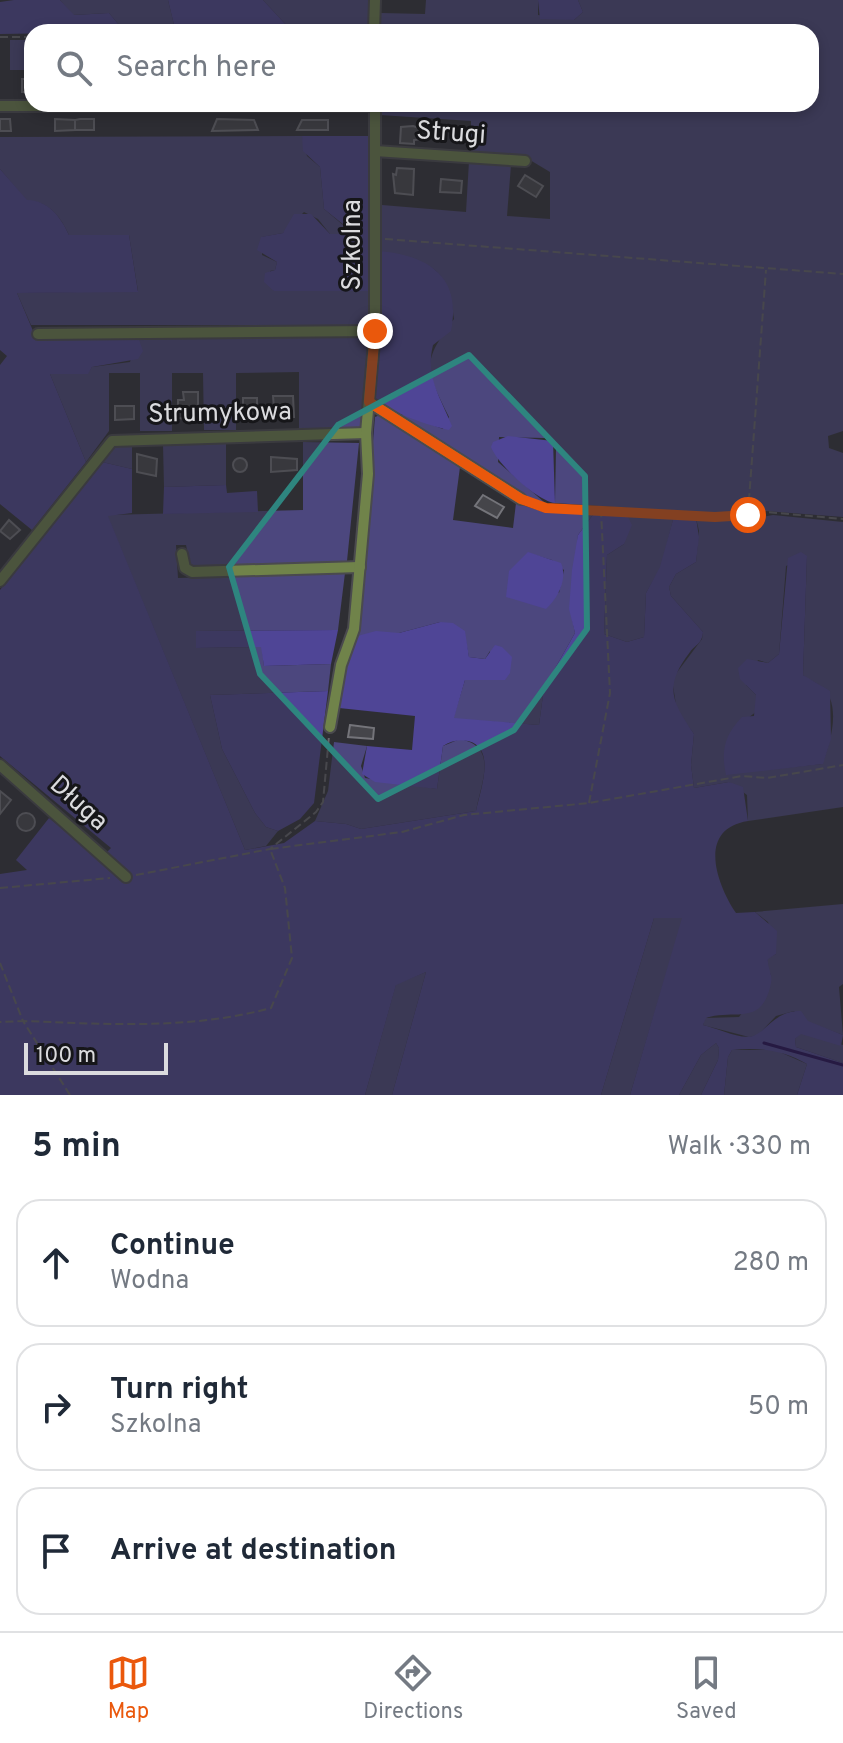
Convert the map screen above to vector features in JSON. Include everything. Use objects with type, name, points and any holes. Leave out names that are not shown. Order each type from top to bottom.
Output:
[{"type":"street","points":[[374,24],[375,0]]},
{"type":"street","points":[[0,106],[24,106]]},
{"type":"street","name":"Szkolna","points":[[330,727],[341,665],[354,629],[368,474],[366,433],[375,331],[375,112]]},
{"type":"street","name":"Strugi","points":[[375,151],[525,161]]},
{"type":"street","points":[[38,334],[375,331]]},
{"type":"street","points":[[369,402],[521,499]]},
{"type":"street","name":"Strumykowa","points":[[0,581],[112,441],[121,438],[366,433]]},
{"type":"street","points":[[182,554],[185,568],[192,572],[360,567]]},
{"type":"street","name":"Długa","points":[[0,765],[126,877]]},
{"type":"path","points":[[0,37],[24,37]]},
{"type":"path","points":[[376,238],[843,274]]},
{"type":"path","points":[[748,515],[766,270]]},
{"type":"path","points":[[521,499],[546,508],[715,517],[767,512],[843,519]]},
{"type":"path","points":[[589,803],[610,693],[601,510]]},
{"type":"path","points":[[270,849],[316,812],[323,802],[330,727]]},
{"type":"path","points":[[0,888],[126,877],[270,849],[402,832],[464,815],[513,807],[589,803],[742,776],[767,778],[843,765]]},
{"type":"path","points":[[0,1022],[173,1023],[228,1020],[271,1008],[292,958],[285,888],[270,849]]},
{"type":"path","points":[[0,963],[23,1021],[70,1095]]},
{"type":"highlighted area","points":[[469,355],[585,476],[587,629],[514,730],[378,799],[260,674],[229,567],[338,425]]},
{"type":"shaded area","points":[[60,0],[168,0],[174,24],[118,24],[109,13],[73,15]]},
{"type":"shaded area","points":[[60,0],[74,15],[109,13],[118,24],[24,24],[24,34],[0,34],[0,2]]},
{"type":"shaded area","points":[[168,0],[263,0],[285,24],[174,24]]},
{"type":"shaded area","points":[[263,0],[371,0],[371,24],[285,24]]},
{"type":"shaded area","points":[[426,0],[538,0],[538,15],[574,20],[583,12],[578,0],[843,0],[843,431],[828,436],[829,448],[843,453],[843,517],[754,510],[717,514],[555,503],[556,449],[545,438],[499,437],[498,462],[544,502],[532,500],[394,415],[406,415],[443,429],[449,417],[435,388],[430,366],[436,346],[454,319],[447,286],[441,276],[410,258],[378,251],[382,205],[466,212],[469,161],[511,165],[507,216],[550,219],[550,172],[530,160],[471,154],[471,121],[380,115],[380,112],[819,112],[819,24],[381,24],[381,13],[425,14]]},
{"type":"shaded area","points":[[538,0],[578,0],[583,12],[574,20],[540,19]]},
{"type":"shaded area","points":[[10,40],[24,40],[24,70],[10,70]]},
{"type":"shaded area","points":[[302,136],[307,156],[320,167],[324,209],[349,230],[347,234],[330,234],[318,219],[304,212],[283,233],[262,237],[262,255],[277,262],[275,270],[270,271],[274,291],[370,291],[370,325],[31,325],[17,293],[138,291],[129,235],[69,235],[53,211],[41,203],[27,201],[0,169],[0,137]]},
{"type":"shaded area","points":[[302,136],[371,136],[370,291],[274,291],[264,282],[265,273],[275,270],[277,262],[257,250],[261,237],[283,233],[294,214],[311,214],[330,234],[347,234],[349,229],[324,209],[320,167],[303,151]]},
{"type":"shaded area","points":[[0,169],[27,200],[41,203],[53,211],[69,235],[129,235],[138,292],[17,293],[36,338],[138,337],[143,351],[138,359],[92,367],[88,374],[50,374],[86,462],[32,530],[0,504],[0,365],[7,356],[0,350]]},
{"type":"shaded area","points":[[378,251],[412,257],[437,272],[446,283],[453,312],[451,331],[433,345],[431,367],[435,387],[452,426],[449,430],[410,418],[374,400]]},
{"type":"shaded area","points":[[138,337],[370,337],[360,429],[299,429],[299,372],[236,373],[236,430],[204,430],[203,373],[172,373],[172,431],[140,431],[140,373],[109,373],[109,431],[86,462],[50,374],[87,374],[92,367],[130,362]]},
{"type":"shaded area","points":[[380,415],[460,467],[453,520],[513,528],[516,503],[544,512],[595,512],[578,535],[572,618],[575,633],[544,688],[539,725],[453,719],[465,680],[488,679],[490,651],[485,659],[469,657],[466,642],[440,622],[399,633],[357,636],[375,417]],"holes":[[[528,553],[552,560],[564,570],[559,593]]]},
{"type":"shaded area","points":[[508,436],[553,441],[555,503],[529,489],[495,454],[491,447],[493,442]]},
{"type":"shaded area","points":[[303,442],[359,443],[347,561],[195,568],[190,565],[186,545],[176,545],[178,578],[345,573],[338,630],[196,631],[196,648],[262,647],[264,666],[331,664],[328,691],[210,695],[222,749],[255,813],[266,827],[278,831],[266,846],[245,850],[107,515],[303,510]]},
{"type":"shaded area","points":[[226,443],[226,485],[164,487],[163,444]]},
{"type":"shaded area","points":[[116,444],[132,444],[132,469],[102,462]]},
{"type":"shaded area","points":[[102,462],[132,469],[132,513],[108,516],[245,850],[284,843],[315,821],[361,829],[476,811],[484,761],[477,745],[468,741],[455,741],[443,746],[437,789],[375,782],[362,774],[367,746],[412,750],[415,716],[339,708],[344,671],[357,636],[376,631],[399,633],[440,622],[453,623],[465,631],[469,657],[485,659],[495,645],[502,647],[512,657],[510,673],[505,680],[465,680],[454,718],[539,725],[544,688],[575,633],[569,609],[572,570],[578,535],[595,512],[626,513],[632,525],[624,544],[607,555],[604,634],[627,642],[644,637],[646,593],[660,567],[674,516],[696,518],[699,537],[696,562],[676,574],[669,587],[671,596],[703,632],[676,675],[674,693],[680,712],[694,734],[691,765],[694,788],[729,782],[743,787],[748,821],[732,826],[722,835],[717,846],[715,859],[722,887],[736,913],[755,912],[777,931],[776,954],[768,959],[771,983],[761,1006],[746,1014],[706,1018],[703,1025],[748,1037],[784,1014],[801,1011],[808,1021],[843,1035],[841,1046],[801,1034],[795,1039],[796,1047],[843,1063],[843,1095],[797,1095],[807,1064],[780,1053],[752,1049],[732,1050],[728,1057],[724,1095],[701,1095],[718,1060],[716,1043],[701,1055],[679,1095],[630,1095],[682,918],[654,918],[601,1095],[392,1095],[426,972],[396,985],[365,1095],[0,1095],[0,874],[27,870],[16,860],[49,818],[100,859],[111,848],[0,756],[0,590]]},
{"type":"shaded area","points":[[226,485],[227,493],[257,491],[258,512],[163,514],[164,487]]},
{"type":"shaded area","points":[[626,513],[674,516],[661,567],[646,593],[644,637],[627,642],[604,634],[607,555],[624,544]]},
{"type":"shaded area","points":[[773,515],[843,522],[843,807],[748,821],[747,795],[729,782],[694,788],[691,765],[694,734],[677,711],[672,679],[702,639],[703,632],[671,596],[669,587],[676,574],[696,562],[699,531],[696,518],[739,521]],"holes":[[[807,556],[803,675],[819,685],[831,701],[833,722],[822,764],[743,772],[748,718],[757,711],[756,695],[746,685],[758,660],[768,663],[779,654],[786,566]]]},
{"type":"shaded area","points":[[528,552],[561,563],[563,569],[561,588],[546,609],[506,597],[509,571]]},
{"type":"shaded area","points":[[801,552],[807,556],[803,675],[830,691],[831,739],[823,764],[726,775],[724,751],[728,737],[742,717],[754,716],[756,695],[740,679],[738,668],[747,659],[768,663],[779,654],[788,558]]},
{"type":"shaded area","points":[[338,630],[331,664],[264,666],[261,647],[196,648],[196,631]]},
{"type":"shaded area","points":[[328,691],[314,803],[300,819],[278,831],[266,827],[255,813],[222,749],[210,695]]},
{"type":"shaded area","points":[[460,739],[472,743],[484,758],[476,811],[361,829],[315,821],[328,791],[334,742],[367,746],[361,766],[365,778],[437,789],[443,746]]},
{"type":"shaded area","points":[[843,904],[843,984],[839,987],[843,1035],[808,1022],[794,1011],[776,1016],[758,1035],[749,1037],[703,1025],[705,1018],[739,1017],[771,975],[767,967],[768,958],[776,954],[768,922],[755,912]]},
{"type":"shaded area","points":[[654,918],[683,918],[630,1095],[601,1095]]},
{"type":"shaded area","points":[[426,972],[392,1095],[365,1095],[396,984]]},
{"type":"shaded area","points":[[801,1033],[843,1045],[843,1063],[796,1047],[795,1039]]},
{"type":"shaded area","points":[[716,1043],[718,1060],[701,1095],[679,1095],[701,1055]]},
{"type":"shaded area","points":[[732,1050],[775,1050],[807,1064],[797,1095],[724,1095],[728,1057]]},
{"type":"building","points":[[0,119],[10,119],[11,131],[0,131]]},
{"type":"building","points":[[55,119],[75,120],[75,130],[55,131]]},
{"type":"building","points":[[94,119],[94,130],[75,130],[75,120]]},
{"type":"building","points":[[217,119],[254,120],[258,130],[212,131]]},
{"type":"building","points":[[302,120],[328,120],[328,130],[297,130]]},
{"type":"building","points":[[401,127],[422,129],[421,139],[414,140],[414,144],[400,143]]},
{"type":"building","points":[[397,168],[414,169],[413,195],[395,193],[393,174],[396,175]]},
{"type":"building","points":[[525,175],[543,186],[536,197],[518,186]]},
{"type":"building","points":[[441,179],[462,181],[461,193],[440,192]]},
{"type":"building","points":[[183,392],[198,392],[198,420],[178,418],[178,400],[184,400]]},
{"type":"building","points":[[273,396],[293,396],[294,417],[279,417],[279,408],[274,408]]},
{"type":"building","points":[[243,398],[257,398],[257,405],[262,405],[262,418],[243,413]]},
{"type":"building","points":[[115,406],[134,406],[134,419],[115,420]]},
{"type":"building","points":[[137,454],[157,459],[156,476],[137,472]]},
{"type":"building","points":[[271,457],[297,459],[297,470],[271,472]]},
{"type":"building","points":[[240,458],[247,465],[240,472],[233,465]]},
{"type":"building","points":[[483,495],[504,507],[497,518],[475,506]]},
{"type":"building","points":[[9,520],[20,530],[10,539],[0,531]]},
{"type":"building","points":[[350,725],[374,728],[373,739],[348,737]]},
{"type":"building","points":[[0,791],[11,800],[0,814]]},
{"type":"building","points":[[22,813],[30,813],[35,822],[33,829],[22,831],[17,826],[17,818]]},
{"type":"waterway","points":[[764,1043],[843,1065]]},
{"type":"route","points":[[375,331],[369,402],[531,504],[546,508],[715,517],[748,515]]}]
